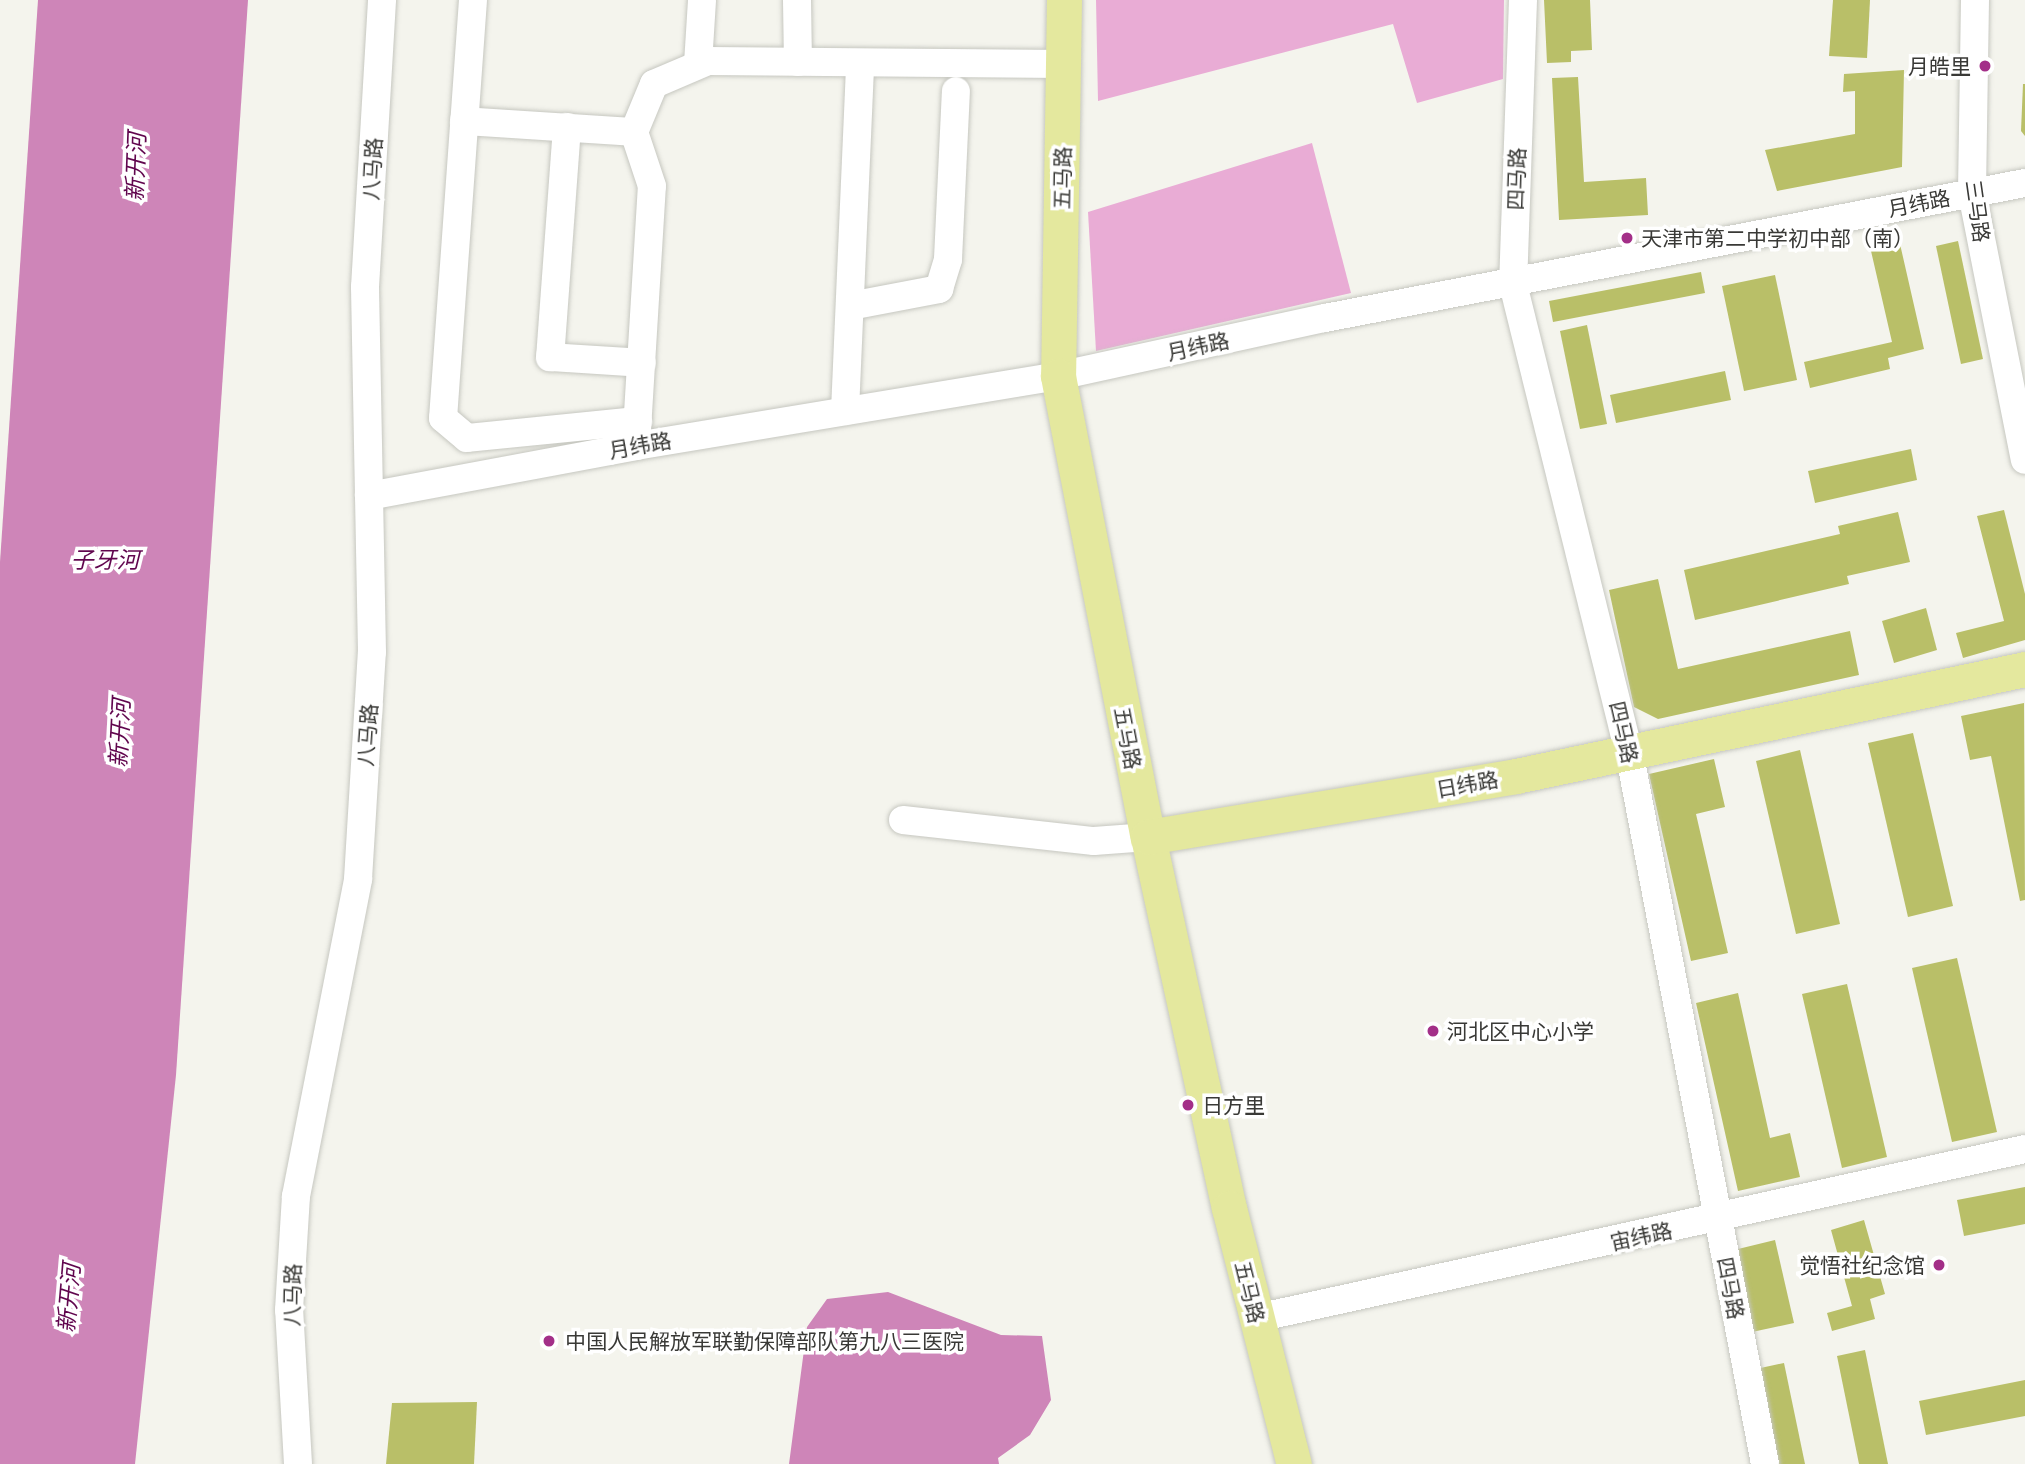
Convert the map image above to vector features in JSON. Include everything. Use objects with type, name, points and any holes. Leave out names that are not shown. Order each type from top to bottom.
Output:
[{"type":"main road","name":"五马路","points":[[1064,0],[1058,376],[1148,837],[1257,1318],[1294,1464]]},
{"type":"main road","name":"日纬路","points":[[1148,837],[1516,776],[2025,669]]},
{"type":"street","name":"八马路","points":[[298,1464],[289,1310],[296,1196],[358,879],[372,652],[365,287],[382,0]]},
{"type":"street","points":[[473,0],[443,418],[467,438],[637,433],[652,186],[634,132],[653,84],[698,64],[1064,64]]},
{"type":"street","points":[[698,64],[702,0]]},
{"type":"street","points":[[797,0],[798,62]]},
{"type":"street","name":"四马路","points":[[1523,0],[1513,284],[1629,751],[1765,1464]]},
{"type":"street","name":"三马路","points":[[1975,0],[1972,193],[2025,460]]},
{"type":"street","points":[[845,411],[860,63]]},
{"type":"street","points":[[849,306],[939,289],[948,259],[956,91]]},
{"type":"street","points":[[464,121],[634,132]]},
{"type":"street","points":[[567,127],[550,357],[642,363]]},
{"type":"street","name":"月纬路","points":[[369,496],[637,433],[845,411],[1058,376],[1325,318],[1513,284],[2025,183]]},
{"type":"street","name":"日纬路","points":[[903,820],[1094,841],[1148,837]]},
{"type":"street","name":"宙纬路","points":[[1257,1318],[1718,1220],[2025,1149]]},
{"type":"shaded area","points":[[1096,0],[1504,0],[1503,79],[1417,103],[1393,24],[1098,101]]},
{"type":"shaded area","points":[[1312,143],[1351,293],[1096,351],[1088,212]]},
{"type":"water","name":"子牙河","points":[[38,0],[248,0],[176,1075],[135,1464],[0,1464],[0,562]]},
{"type":"water","points":[[888,1292],[1001,1335],[1042,1336],[1051,1400],[1030,1435],[998,1458],[999,1464],[789,1464],[807,1327],[827,1299]]},
{"type":"building","points":[[1544,0],[1590,0],[1592,50],[1571,51],[1571,62],[1547,63]]},
{"type":"building","points":[[1833,0],[1870,0],[1867,58],[1829,56]]},
{"type":"building","points":[[1904,70],[1902,167],[1777,191],[1765,150],[1855,134],[1855,91],[1843,92],[1844,74]]},
{"type":"building","points":[[1578,77],[1584,182],[1646,178],[1648,215],[1559,220],[1552,78]]},
{"type":"building","points":[[2025,84],[2025,136],[2021,131]]},
{"type":"building","points":[[1958,241],[1983,359],[1961,364],[1936,246]]},
{"type":"building","points":[[1900,244],[1924,349],[1888,358],[1890,369],[1810,388],[1804,362],[1892,342],[1871,251]]},
{"type":"building","points":[[1701,272],[1705,293],[1553,322],[1549,301]]},
{"type":"building","points":[[1775,275],[1797,380],[1744,391],[1722,286]]},
{"type":"building","points":[[1587,325],[1607,424],[1580,429],[1560,331]]},
{"type":"building","points":[[1725,371],[1731,400],[1616,423],[1610,395]]},
{"type":"building","points":[[1911,449],[1917,480],[1815,503],[1808,471]]},
{"type":"building","points":[[2004,510],[2025,594],[2025,640],[1963,658],[1956,633],[2004,621],[1977,516]]},
{"type":"building","points":[[1898,512],[1910,562],[1847,576],[1849,584],[1695,620],[1684,570],[1840,534],[1838,526]]},
{"type":"building","points":[[1658,579],[1678,669],[1850,631],[1859,675],[1658,719],[1634,707],[1609,590]]},
{"type":"building","points":[[1926,608],[1937,650],[1894,663],[1882,621]]},
{"type":"building","points":[[2024,703],[2025,900],[2020,901],[1991,756],[1970,760],[1961,716]]},
{"type":"building","points":[[1913,733],[1953,906],[1908,917],[1868,743]]},
{"type":"building","points":[[1800,750],[1840,924],[1796,934],[1756,761]]},
{"type":"building","points":[[1714,759],[1725,807],[1696,814],[1728,953],[1691,961],[1649,774]]},
{"type":"building","points":[[1957,958],[1997,1132],[1952,1142],[1912,968]]},
{"type":"building","points":[[1847,984],[1887,1157],[1842,1168],[1802,994]]},
{"type":"building","points":[[1738,993],[1770,1138],[1790,1133],[1800,1177],[1738,1191],[1696,1003]]},
{"type":"building","points":[[2025,1187],[2025,1224],[1964,1236],[1957,1200]]},
{"type":"building","points":[[1864,1220],[1885,1294],[1870,1299],[1875,1319],[1832,1331],[1827,1313],[1852,1306],[1831,1230]]},
{"type":"building","points":[[1775,1240],[1794,1323],[1752,1332],[1734,1250]]},
{"type":"building","points":[[1865,1350],[1888,1464],[1859,1464],[1837,1356]]},
{"type":"building","points":[[1784,1363],[1805,1464],[1775,1464],[1756,1369]]},
{"type":"building","points":[[2025,1380],[2025,1416],[1926,1435],[1919,1401]]},
{"type":"building","points":[[477,1402],[474,1464],[386,1464],[392,1403]]},
{"type":"place","name":"月皓里","points":[[1985,66]]},
{"type":"place","name":"天津市第二中学初中部（南）","points":[[1627,238]]},
{"type":"place","name":"河北区中心小学","points":[[1433,1031]]},
{"type":"place","name":"日方里","points":[[1188,1105]]},
{"type":"place","name":"觉悟社纪念馆","points":[[1939,1265]]},
{"type":"place","name":"中国人民解放军联勤保障部队第九八三医院","points":[[549,1341]]},
{"type":"water label","name":"新开河","points":[[135,167]]},
{"type":"water label","name":"新开河","points":[[119,733]]},
{"type":"water label","name":"新开河","points":[[68,1298]]}]
